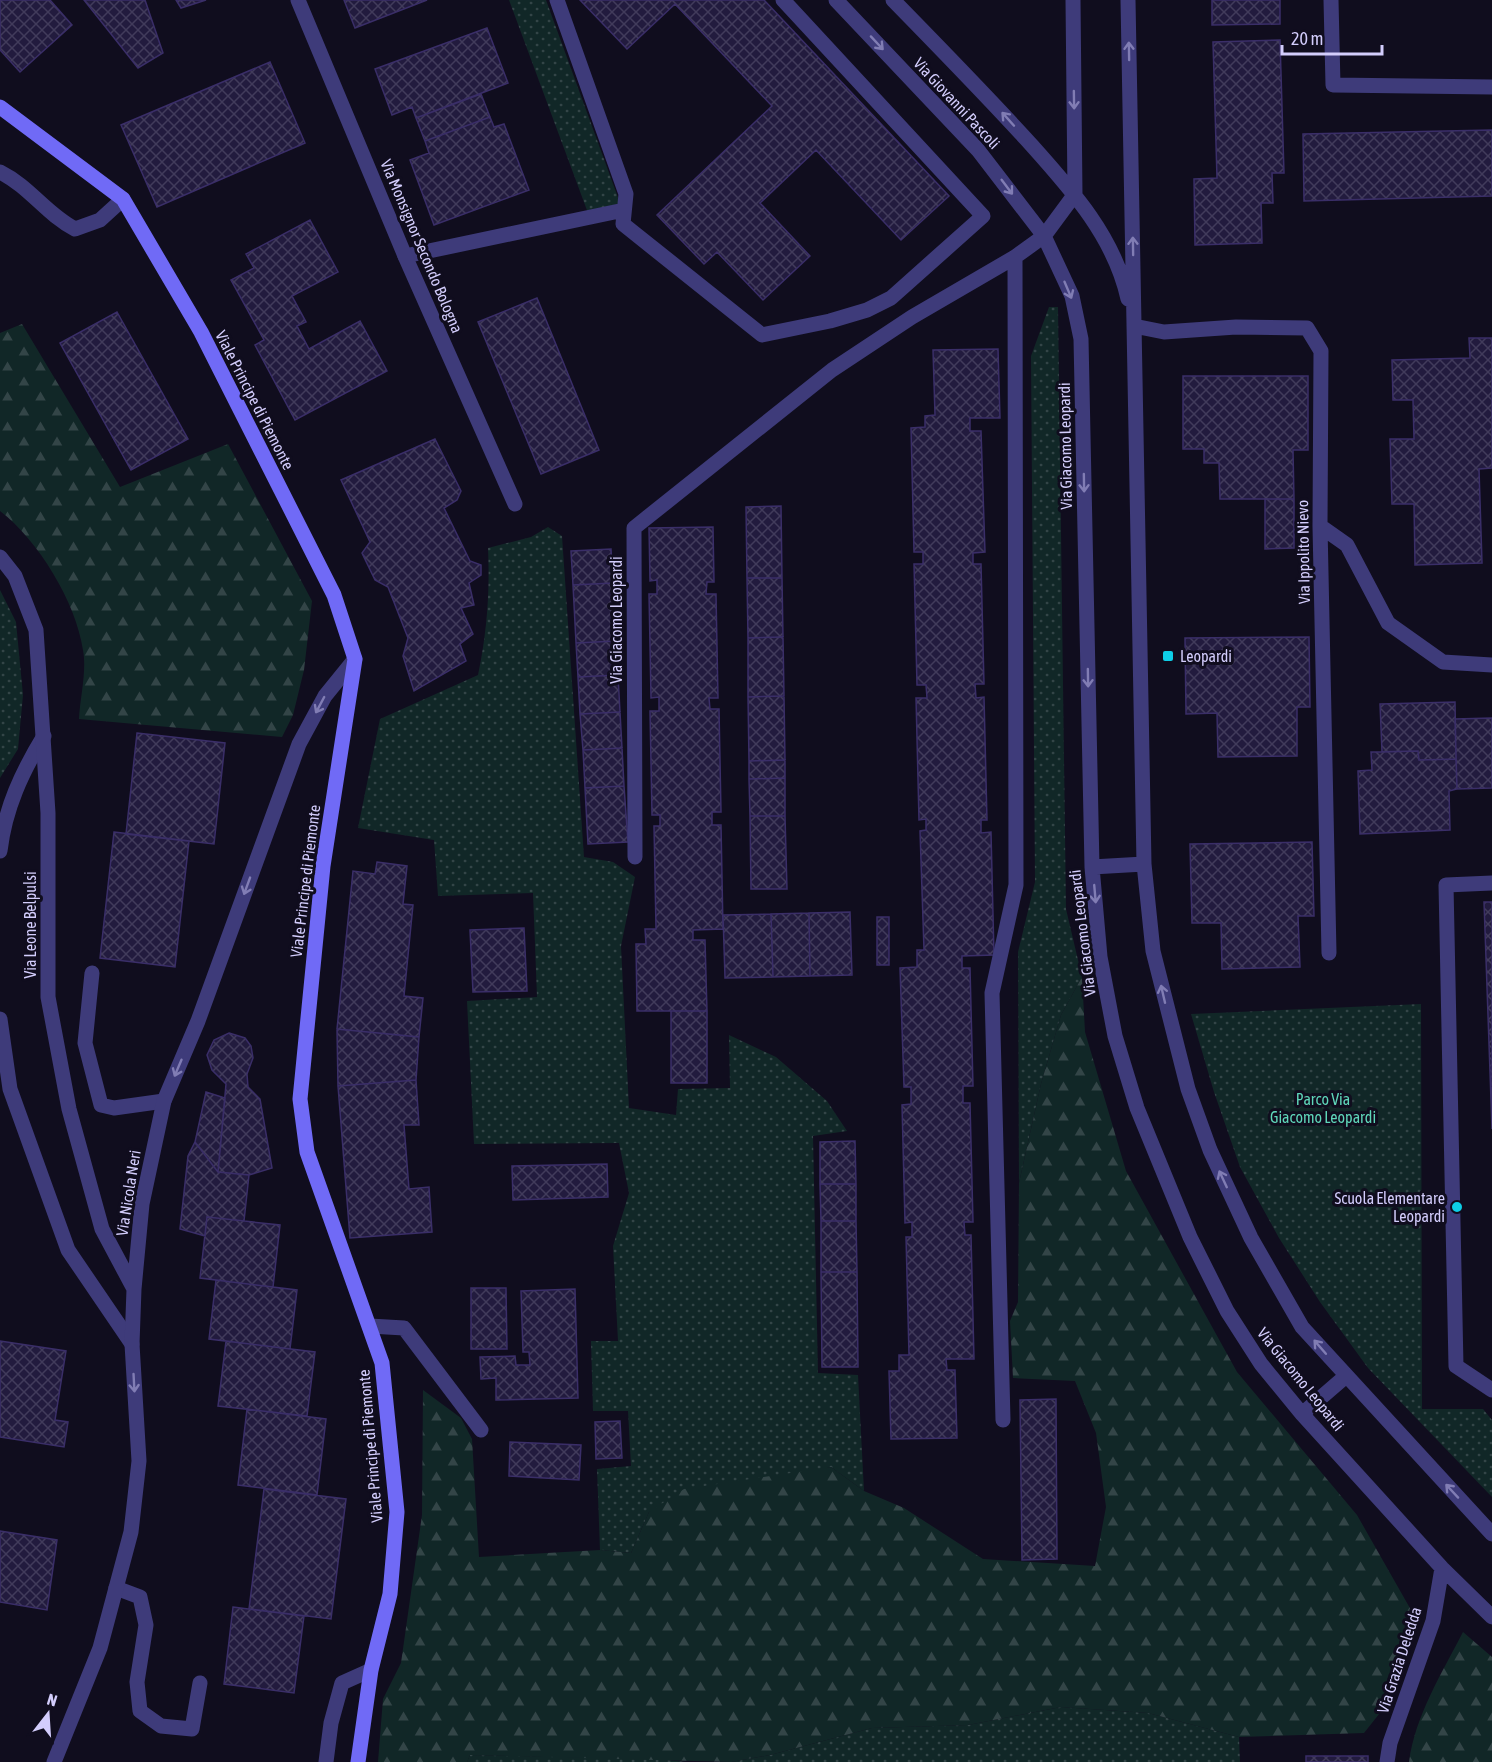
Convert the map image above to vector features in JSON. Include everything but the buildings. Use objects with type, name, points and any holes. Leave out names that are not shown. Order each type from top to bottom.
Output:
[{"type":"street","name":"Via Monsignor Secondo Bologna","points":[[298,0],[405,256],[516,504]]},
{"type":"street","points":[[557,0],[626,194],[623,224],[762,335],[867,310],[891,298],[983,216],[783,0]]},
{"type":"street","name":"Via Giovanni Pascoli","points":[[836,0],[978,150],[1044,236]]},
{"type":"street","name":"Via Giovanni Pascoli","points":[[893,0],[1003,114],[1075,194]]},
{"type":"street","points":[[1073,0],[1075,194]]},
{"type":"street","name":"Via Giacomo Leopardi","points":[[1128,0],[1144,864],[1153,951],[1188,1089],[1210,1150],[1251,1238],[1302,1327],[1492,1534]]},
{"type":"street","points":[[1331,0],[1332,85],[1492,87]]},
{"type":"street","name":"Viale Principe di Piemonte","points":[[0,107],[123,199],[201,332],[334,595],[355,659],[323,866],[300,1099],[307,1152],[382,1363],[397,1512],[390,1594],[371,1670],[358,1762]]},
{"type":"street","points":[[0,172],[20,182],[61,222],[75,229],[100,220],[123,199]]},
{"type":"street","name":"Via Giacomo Leopardi","points":[[635,857],[634,528],[832,370],[912,317],[1015,257],[1044,236],[1075,194],[1104,236],[1125,284],[1134,326]]},
{"type":"street","points":[[405,256],[624,210]]},
{"type":"street","name":"Via Giacomo Leopardi","points":[[1044,236],[1072,296],[1081,339],[1092,867],[1100,957],[1115,1036],[1137,1108],[1190,1237],[1227,1311],[1261,1364],[1302,1414],[1442,1568],[1492,1617]]},
{"type":"street","points":[[1003,1420],[992,993],[1016,885],[1015,257]]},
{"type":"street","name":"Via Ippolito Nievo","points":[[1134,326],[1164,332],[1236,327],[1306,328],[1321,351],[1320,526],[1329,953]]},
{"type":"street","points":[[1320,526],[1347,545],[1388,623],[1443,662],[1492,665]]},
{"type":"street","name":"Via Leone Belpulsi","points":[[0,557],[15,576],[36,630],[48,813],[48,997],[69,1108],[102,1229],[134,1288]]},
{"type":"street","name":"Via Nicola Neri","points":[[54,1762],[99,1648],[131,1532],[139,1461],[132,1344],[134,1288],[142,1204],[164,1101],[198,1021],[299,744],[325,696],[355,659]]},
{"type":"street","points":[[0,851],[2,836],[20,777],[44,736]]},
{"type":"street","points":[[1092,867],[1144,864]]},
{"type":"street","points":[[1492,883],[1446,885],[1456,1366],[1492,1390]]},
{"type":"street","points":[[92,973],[85,1043],[101,1105],[114,1108],[164,1101]]},
{"type":"street","points":[[0,1019],[10,1089],[68,1250],[132,1344]]},
{"type":"street","points":[[370,1326],[404,1328],[481,1430]]},
{"type":"street","points":[[1302,1414],[1346,1376]]},
{"type":"street","name":"Via Grazia Deledda","points":[[1386,1762],[1390,1743],[1432,1621],[1442,1568]]},
{"type":"street","points":[[116,1588],[141,1597],[146,1625],[137,1682],[140,1711],[161,1726],[192,1729],[200,1683]]},
{"type":"street","points":[[326,1762],[331,1723],[342,1683],[371,1670]]},
{"type":"green space","points":[[509,0],[546,0],[620,203],[588,213]]},
{"type":"green space","points":[[1049,307],[1058,307],[1066,909],[1082,977],[1061,1015],[1041,1084],[1019,1183],[1018,952],[1035,882],[1031,356]]},
{"type":"green space","points":[[22,324],[120,487],[228,444],[312,601],[304,670],[293,715],[282,737],[79,719],[84,658],[79,631],[72,612],[64,593],[41,555],[28,538],[0,511],[0,333]]},
{"type":"green space","points":[[548,527],[562,536],[584,857],[613,862],[635,877],[621,946],[629,1108],[676,1115],[678,1089],[730,1088],[729,1035],[776,1057],[827,1101],[847,1131],[813,1136],[818,1373],[858,1375],[864,1491],[831,1467],[649,1512],[631,1553],[600,1550],[597,1469],[631,1466],[628,1411],[593,1411],[591,1341],[618,1341],[613,1246],[629,1193],[619,1143],[474,1144],[467,1001],[537,997],[533,893],[438,896],[434,840],[358,828],[380,719],[478,675],[487,612],[488,548],[531,537]]},
{"type":"green space","points":[[0,590],[16,622],[23,695],[18,749],[0,778]]},
{"type":"green space","points":[[1082,977],[1085,1032],[1126,1171],[1237,1372],[1357,1515],[1415,1617],[1387,1704],[1364,1733],[1239,1737],[1148,1713],[1061,1707],[968,1725],[872,1728],[770,1755],[731,1762],[470,1755],[467,1762],[378,1762],[383,1699],[401,1663],[422,1515],[423,1390],[461,1418],[472,1439],[479,1557],[600,1550],[631,1553],[649,1512],[684,1489],[831,1467],[864,1491],[904,1508],[983,1559],[1095,1566],[1106,1507],[1096,1433],[1075,1381],[1013,1378],[1010,1321],[1018,1302],[1019,1183],[1041,1084],[1061,1015]]},
{"type":"green space","name":"Parco Via Giacomo Leopardi","points":[[1421,1004],[1422,1409],[1483,1409],[1492,1420],[1492,1497],[1368,1368],[1320,1302],[1279,1238],[1240,1167],[1214,1092],[1191,1014]]},
{"type":"green space","points":[[1463,1632],[1492,1657],[1492,1762],[1409,1762],[1423,1711]]},
{"type":"green space","points":[[1061,1707],[1148,1713],[1239,1737],[1240,1762],[731,1762],[770,1755],[872,1728],[968,1725]]},
{"type":"green space","points":[[470,1755],[655,1759],[687,1762],[467,1762]]},
{"type":"place","name":"Leopardi","points":[[1168,656]]},
{"type":"place","name":"Scuola Elementare Leopardi","points":[[1457,1207]]}]
